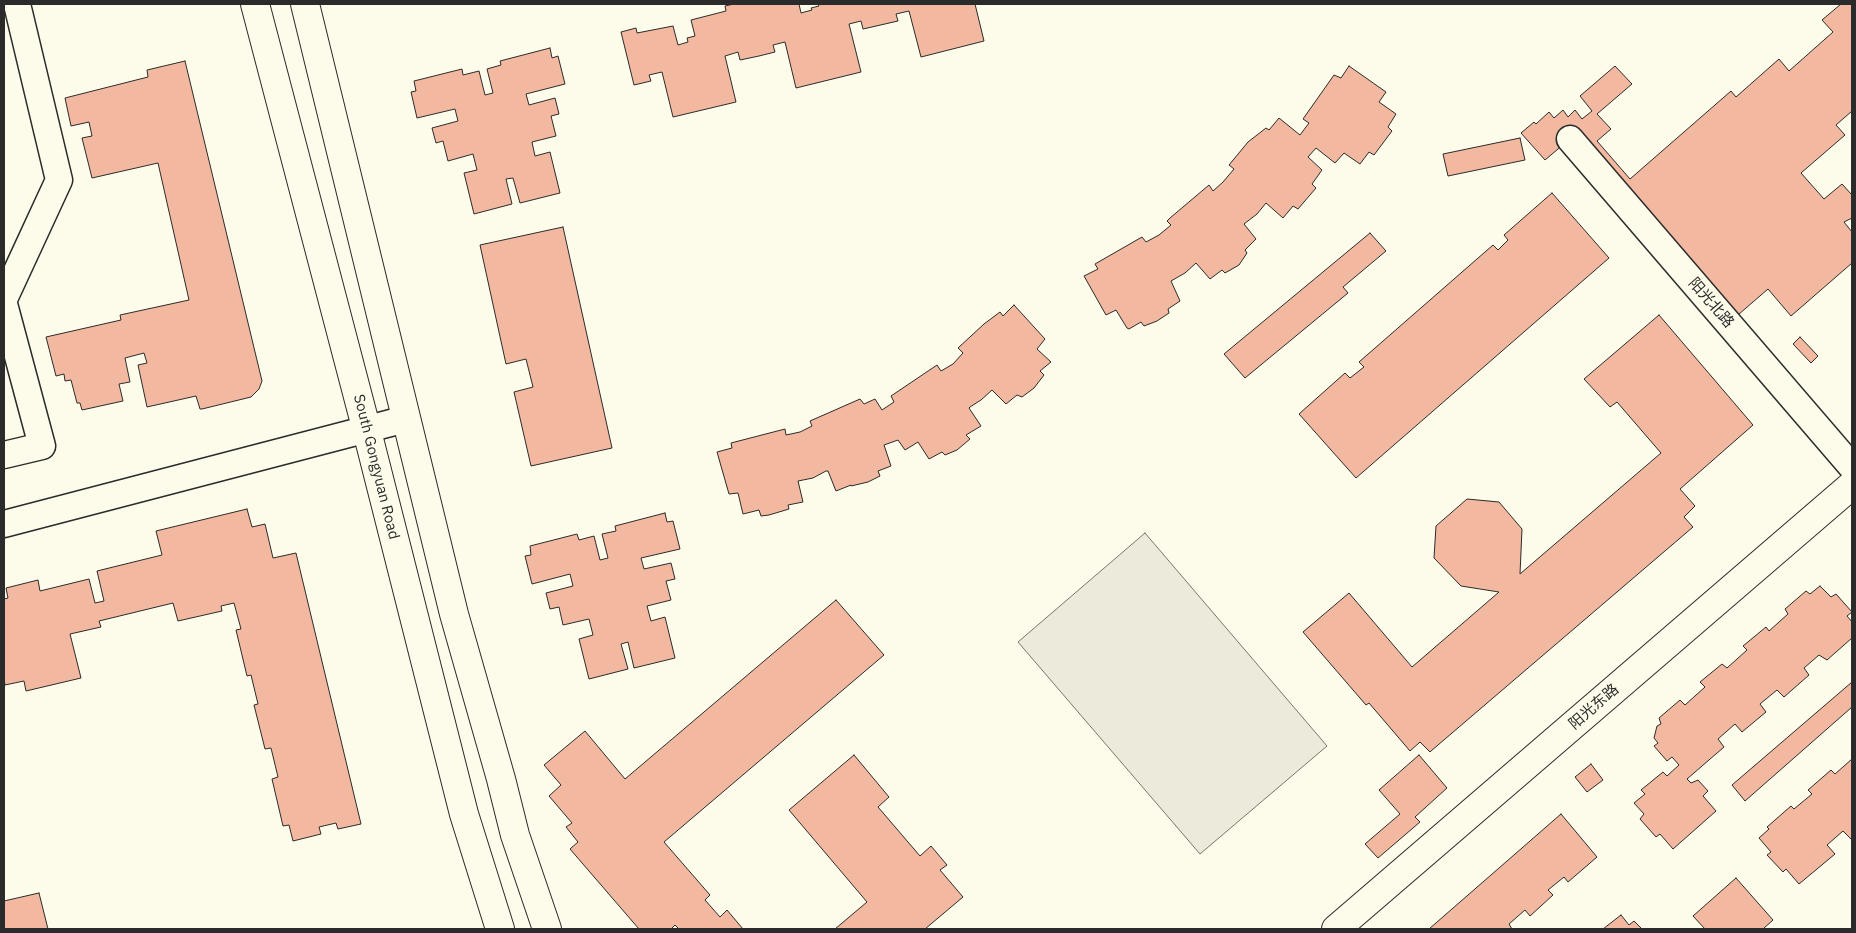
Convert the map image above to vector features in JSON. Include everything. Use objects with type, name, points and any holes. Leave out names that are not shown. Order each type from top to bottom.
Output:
[{"type":"main road","name":"South Gongyuan Road","points":[[255,4],[367,431],[464,814],[500,929]]},
{"type":"main road","points":[[305,4],[454,614],[515,835],[537,906],[547,929]]},
{"type":"main road","name":"阳光东路","points":[[1336,929],[1852,485]]},
{"type":"street","points":[[4,299],[59,180],[17,4]]},
{"type":"street","name":"阳光北路","points":[[1570,139],[1852,467]]},
{"type":"street","points":[[4,304],[42,446],[4,455]]},
{"type":"street","points":[[4,524],[406,420]]},
{"type":"shaded area","points":[[1145,533],[1327,746],[1200,854],[1018,642]]},
{"type":"building","points":[[734,4],[799,4],[801,13],[812,10],[811,8],[819,6],[818,4],[975,4],[984,41],[921,57],[909,11],[896,14],[898,21],[863,29],[861,21],[849,24],[861,72],[796,88],[785,42],[773,45],[775,52],[759,56],[740,60],[738,52],[725,56],[736,102],[673,117],[662,72],[649,75],[651,81],[634,85],[621,32],[636,28],[637,33],[673,26],[678,45],[688,42],[687,38],[695,36],[691,20],[726,11],[725,6]]},
{"type":"building","points":[[1841,4],[1852,4],[1852,111],[1836,125],[1845,135],[1801,173],[1824,199],[1842,184],[1852,195],[1852,218],[1844,222],[1852,232],[1852,263],[1791,316],[1768,289],[1731,321],[1571,138],[1545,160],[1521,133],[1534,122],[1536,124],[1549,112],[1554,118],[1563,110],[1568,117],[1575,110],[1582,119],[1592,111],[1580,96],[1615,66],[1632,84],[1597,114],[1611,129],[1597,141],[1630,179],[1731,91],[1736,97],[1779,59],[1789,71],[1833,32],[1822,20]]},
{"type":"building","points":[[550,48],[552,58],[558,56],[565,84],[526,94],[529,105],[555,98],[559,114],[551,116],[556,136],[532,142],[535,156],[550,152],[560,193],[520,203],[513,178],[506,179],[512,204],[474,214],[464,173],[477,170],[473,154],[448,161],[443,141],[436,143],[432,128],[458,121],[455,109],[417,118],[411,92],[416,91],[414,81],[462,69],[463,75],[479,71],[485,95],[493,93],[487,69],[501,65],[500,61]]},
{"type":"building","points":[[185,61],[262,381],[259,389],[251,397],[202,409],[200,409],[196,396],[147,407],[138,365],[147,363],[144,353],[125,358],[130,382],[119,384],[123,401],[82,410],[80,403],[77,403],[71,380],[65,381],[64,374],[56,376],[46,337],[121,320],[120,315],[189,300],[158,163],[92,178],[82,138],[92,136],[89,122],[71,126],[65,98],[148,77],[147,70]]},
{"type":"building","points":[[1349,66],[1386,92],[1379,102],[1396,114],[1388,127],[1392,131],[1374,155],[1369,152],[1360,164],[1344,153],[1335,163],[1316,148],[1308,157],[1322,170],[1312,184],[1316,188],[1298,209],[1293,206],[1283,218],[1266,203],[1257,214],[1244,224],[1256,239],[1245,250],[1247,253],[1239,265],[1225,273],[1222,270],[1210,279],[1196,263],[1185,273],[1171,281],[1180,301],[1168,309],[1169,313],[1157,321],[1144,326],[1141,322],[1129,329],[1127,328],[1116,310],[1106,315],[1084,276],[1098,269],[1095,264],[1142,237],[1146,242],[1159,235],[1171,225],[1167,221],[1170,218],[1209,185],[1213,191],[1223,182],[1234,169],[1229,165],[1248,142],[1266,128],[1269,130],[1279,118],[1300,135],[1309,123],[1303,119],[1334,75],[1341,78]]},
{"type":"building","points":[[1520,138],[1525,160],[1448,176],[1443,154]]},
{"type":"building","points":[[1552,193],[1609,258],[1356,478],[1299,414],[1345,373],[1350,378],[1364,367],[1359,362],[1493,245],[1498,250],[1508,240],[1504,235]]},
{"type":"building","points":[[563,227],[612,448],[531,466],[514,392],[533,387],[526,359],[506,364],[480,245]]},
{"type":"building","points":[[1370,233],[1386,251],[1343,287],[1348,293],[1245,378],[1224,354]]},
{"type":"building","points":[[1014,305],[1045,339],[1037,349],[1051,362],[1040,371],[1044,375],[1034,388],[1022,397],[1017,395],[1006,404],[992,390],[970,407],[981,426],[966,435],[970,439],[957,450],[945,455],[942,452],[929,459],[918,442],[905,450],[898,440],[884,445],[891,466],[878,471],[880,476],[868,482],[851,485],[836,491],[828,471],[826,471],[813,478],[798,481],[803,502],[788,505],[789,509],[769,515],[761,516],[759,510],[743,514],[738,493],[729,494],[717,452],[732,448],[731,443],[785,429],[786,435],[800,432],[812,426],[810,421],[860,399],[864,404],[875,399],[882,410],[894,402],[891,396],[937,365],[941,371],[953,364],[963,353],[958,348],[984,324],[1000,312],[1003,316]]},
{"type":"building","points":[[1659,315],[1753,425],[1680,489],[1695,506],[1684,517],[1693,527],[1430,752],[1420,742],[1410,751],[1369,703],[1366,705],[1303,632],[1349,593],[1412,667],[1499,592],[1461,586],[1434,558],[1436,526],[1467,499],[1499,502],[1522,529],[1520,574],[1661,453],[1617,402],[1610,407],[1584,379]]},
{"type":"building","points":[[1800,337],[1818,356],[1811,363],[1793,344]]},
{"type":"building","points":[[247,509],[252,527],[265,524],[273,558],[296,553],[361,824],[338,829],[336,823],[319,827],[321,834],[293,841],[289,825],[283,826],[272,779],[278,777],[271,748],[265,749],[254,705],[258,704],[251,675],[247,676],[236,630],[241,629],[234,603],[221,606],[222,611],[178,621],[173,603],[99,621],[101,627],[70,634],[81,678],[26,691],[24,681],[5,685],[4,679],[4,599],[8,598],[6,588],[38,580],[40,591],[89,579],[95,603],[104,601],[97,571],[162,555],[156,531]]},
{"type":"building","points":[[665,513],[667,522],[673,521],[680,549],[641,558],[644,569],[671,563],[675,579],[666,581],[671,600],[647,606],[651,621],[665,617],[675,658],[634,668],[628,642],[621,644],[628,669],[589,679],[579,639],[593,635],[589,619],[563,625],[559,607],[550,609],[546,593],[573,586],[570,574],[532,584],[525,556],[531,555],[530,546],[577,534],[579,540],[594,536],[600,560],[608,558],[602,534],[616,531],[615,526]]},
{"type":"building","points":[[1820,586],[1831,597],[1836,594],[1852,612],[1847,616],[1852,622],[1852,638],[1827,660],[1819,655],[1804,668],[1809,675],[1784,697],[1777,690],[1760,704],[1766,712],[1742,732],[1735,724],[1718,739],[1724,747],[1687,779],[1691,783],[1698,780],[1708,791],[1703,796],[1716,811],[1673,849],[1660,834],[1656,837],[1640,819],[1644,814],[1634,803],[1645,794],[1641,790],[1663,772],[1667,776],[1679,765],[1672,757],[1667,761],[1654,746],[1658,743],[1654,738],[1657,726],[1661,724],[1659,718],[1680,700],[1685,705],[1705,687],[1700,682],[1722,664],[1727,668],[1747,650],[1743,646],[1766,627],[1769,631],[1788,614],[1785,609],[1806,591],[1810,594]]},
{"type":"building","points":[[836,600],[884,655],[664,842],[710,895],[705,900],[720,917],[727,910],[743,929],[679,929],[675,925],[671,929],[639,929],[570,849],[578,842],[566,827],[572,823],[549,796],[561,785],[544,765],[585,731],[625,779]]},
{"type":"building","points":[[1852,682],[1852,707],[1745,801],[1732,785]]},
{"type":"building","points":[[854,755],[889,797],[878,807],[920,856],[931,846],[947,865],[940,870],[963,897],[925,929],[835,929],[867,902],[789,810]]},
{"type":"building","points":[[1419,755],[1447,788],[1415,817],[1420,822],[1378,858],[1365,844],[1400,814],[1379,790]]},
{"type":"building","points":[[1852,759],[1852,840],[1843,831],[1827,845],[1835,854],[1799,884],[1786,869],[1783,872],[1767,855],[1771,852],[1759,838],[1769,829],[1767,827],[1791,806],[1794,809],[1812,794],[1808,790],[1831,770],[1835,774]]},
{"type":"building","points":[[1591,764],[1603,780],[1587,792],[1575,777]]},
{"type":"building","points":[[1561,814],[1597,857],[1568,882],[1564,877],[1548,890],[1553,895],[1530,916],[1525,910],[1509,924],[1512,929],[1429,929]]},
{"type":"building","points":[[1736,878],[1773,920],[1763,929],[1705,929],[1693,916]]},
{"type":"building","points":[[39,893],[48,929],[4,929],[4,901]]},
{"type":"building","points":[[1621,915],[1629,925],[1634,921],[1642,929],[1603,929]]}]
